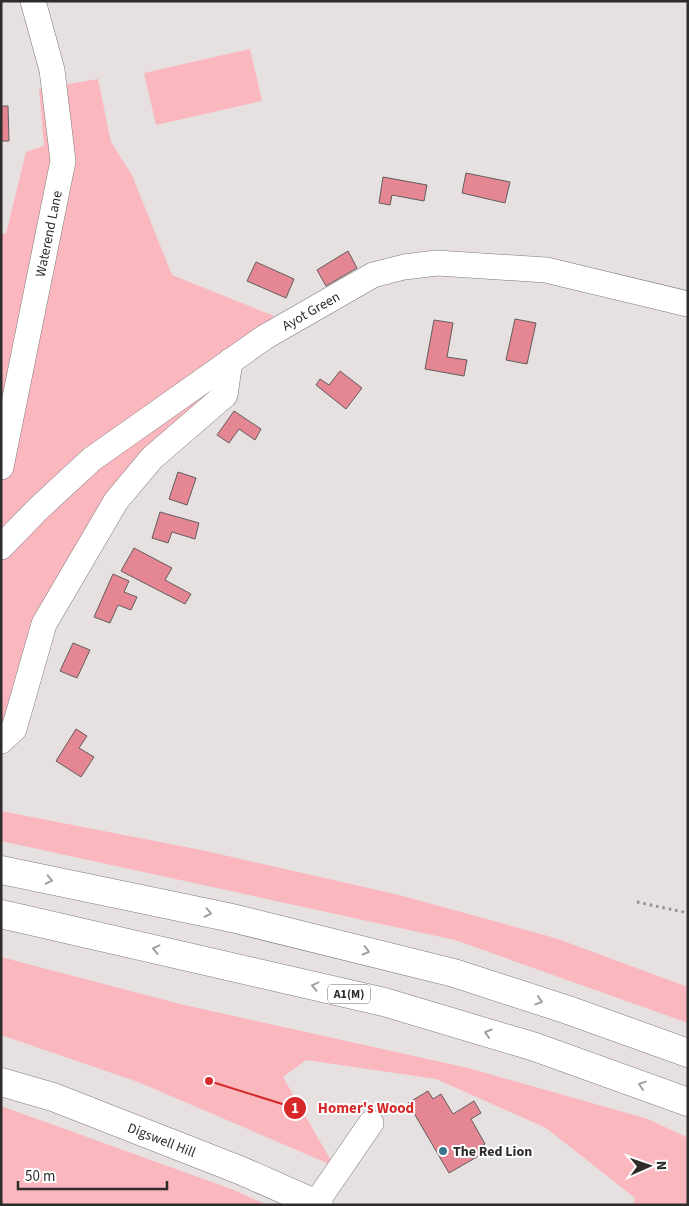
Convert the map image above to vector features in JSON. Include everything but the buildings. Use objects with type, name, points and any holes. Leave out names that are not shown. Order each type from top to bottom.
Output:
[{"type":"main road","points":[[1,870],[232,918],[454,973],[568,1010],[688,1053]]},
{"type":"main road","name":"A1(M)","points":[[1,914],[384,1002],[535,1047],[688,1102]]},
{"type":"main road","name":"Digswell Hill","points":[[1,1082],[53,1097],[242,1171],[317,1204]]},
{"type":"street","name":"Waterend Lane","points":[[1,467],[10,377],[63,161],[52,70],[34,1]]},
{"type":"street","name":"Ayot Green","points":[[1,547],[38,509],[92,459],[265,337],[373,275],[404,267],[437,263],[546,270],[688,304]]},
{"type":"street","points":[[1,741],[14,728],[44,624],[116,501],[152,458],[225,395],[230,361]]},
{"type":"street","points":[[317,1204],[370,1123]]},
{"type":"path","points":[[637,902],[688,913]]},
{"type":"shaded area","points":[[250,49],[262,101],[156,125],[144,73]]},
{"type":"shaded area","points":[[98,79],[111,142],[132,175],[172,275],[274,316],[266,327],[236,350],[229,399],[123,505],[55,627],[1,751],[1,233],[6,234],[26,152],[44,146],[39,89]]},
{"type":"shaded area","points":[[1,811],[206,851],[399,895],[555,938],[688,987],[688,1023],[455,940],[1,841]]},
{"type":"shaded area","points":[[1,957],[180,1004],[468,1068],[648,1119],[688,1138],[688,1205],[633,1205],[635,1198],[546,1128],[436,1079],[306,1060],[283,1077],[334,1166],[138,1082],[1,1035]]},
{"type":"shaded area","points":[[1,1106],[234,1190],[267,1205],[1,1205]]},
{"type":"place","name":"Homer's Wood","points":[[209,1081]]},
{"type":"place","name":"The Red Lion","points":[[443,1151]]}]
